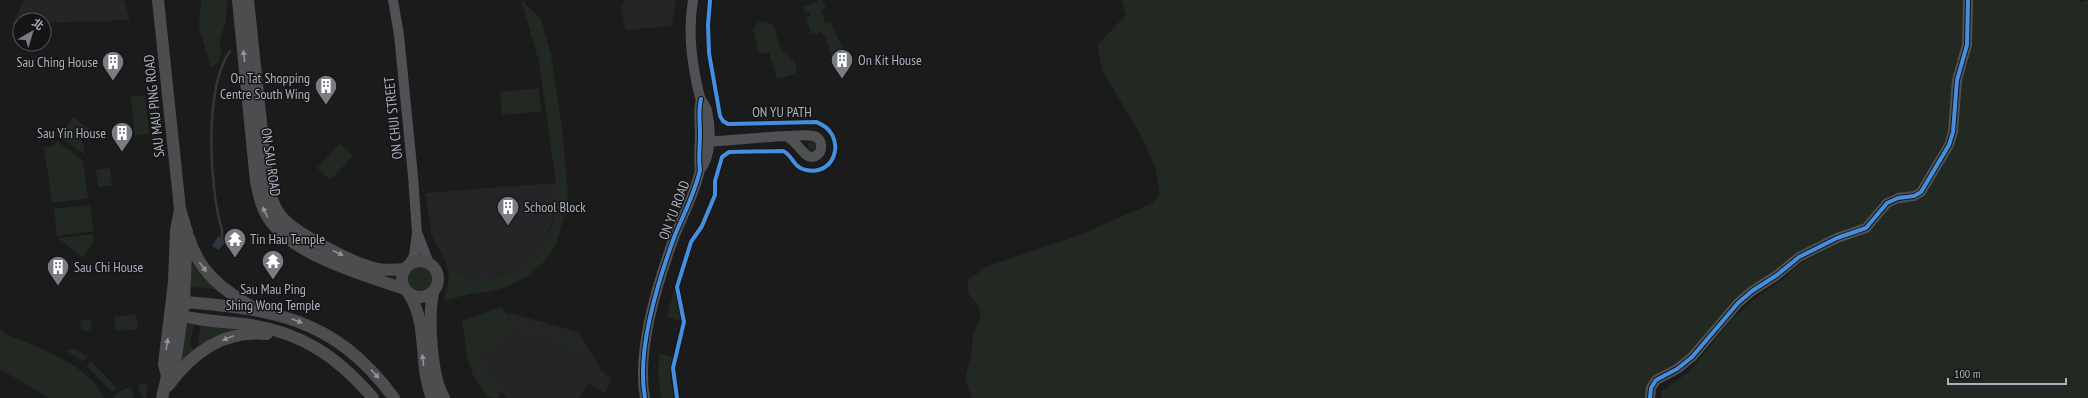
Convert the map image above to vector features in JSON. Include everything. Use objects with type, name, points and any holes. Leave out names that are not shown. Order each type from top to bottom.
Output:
[{"type":"main road","name":"SAU MAU PING ROAD","points":[[158,0],[180,209],[187,232],[176,305],[164,364],[168,376]]},
{"type":"main road","name":"ON SAU ROAD","points":[[238,0],[256,182],[261,204],[268,217],[283,234],[316,254],[347,269],[407,292]]},
{"type":"main road","name":"ON SAU ROAD","points":[[248,0],[267,179],[271,198],[278,211],[287,223],[301,233],[359,262],[374,268],[394,270],[407,266]]},
{"type":"main road","name":"SAU MAU PING ROAD","points":[[163,395],[168,376],[176,357],[183,317],[176,305],[176,230],[180,209]]},
{"type":"main road","points":[[187,232],[199,262],[215,281],[235,297],[260,311]]},
{"type":"main road","points":[[432,398],[424,370],[419,313],[407,292],[402,279],[407,266],[419,260],[429,263],[435,267],[438,276],[438,286],[433,293],[431,314],[433,355],[438,382],[444,398]]},
{"type":"main road","points":[[407,292],[421,297],[433,293]]},
{"type":"main road","points":[[176,305],[260,311],[299,321],[341,344],[365,364],[394,398]]},
{"type":"main road","points":[[183,317],[198,320],[261,326],[294,336],[316,346],[343,366],[373,398]]},
{"type":"main road","points":[[163,395],[189,361],[218,342],[235,335],[246,333],[294,336]]},
{"type":"street","name":"ON CHUI STREET","points":[[393,0],[399,36],[411,152],[417,233],[414,256],[407,266]]},
{"type":"street","name":"ON YU ROAD","points":[[645,398],[642,363],[650,322],[665,264],[700,170],[706,163],[705,139],[707,109],[701,99],[694,71],[691,40],[693,0]]},
{"type":"street","points":[[1650,398],[1652,388],[1656,380],[1677,369],[1692,357],[1738,303],[1752,291],[1777,275],[1799,257],[1837,238],[1866,228],[1887,203],[1898,198],[1914,196],[1923,190],[1949,145],[1953,132],[1957,80],[1967,45],[1968,0]]},
{"type":"street","name":"ON YU PATH","points":[[705,139],[732,141],[744,138],[786,136],[810,136],[816,137],[820,140],[822,146],[818,154],[808,156],[803,153],[795,141],[786,136]]},
{"type":"street","name":"ON YU PATH","points":[[801,148],[802,141],[810,136]]},
{"type":"street","name":"ON CHUI STREET","points":[[417,233],[429,263]]},
{"type":"shaded area","points":[[24,0],[124,0],[130,20],[52,23],[52,12],[18,12]]},
{"type":"shaded area","points":[[201,0],[227,0],[226,21],[219,43],[222,51],[217,64],[211,68],[199,27]]},
{"type":"shaded area","points":[[521,0],[541,19],[551,55],[562,128],[568,194],[566,210],[555,247],[542,264],[525,278],[506,287],[443,301],[449,280],[446,262],[459,274],[477,278],[491,278],[506,273],[521,266],[536,254],[546,240],[552,224],[556,207],[556,183],[539,62]]},
{"type":"shaded area","points":[[624,0],[676,0],[672,26],[626,30],[621,10]]},
{"type":"shaded area","points":[[818,0],[822,0],[826,8],[821,10],[827,30],[826,23],[830,22],[848,59],[837,62],[836,58],[832,59],[826,38],[821,32],[811,34],[806,17],[810,16],[810,13],[805,12],[803,6],[817,2]]},
{"type":"shaded area","points":[[1121,0],[1964,0],[1964,34],[1949,131],[1933,162],[1918,186],[1909,192],[1893,193],[1878,204],[1870,219],[1768,281],[1654,387],[1652,398],[972,398],[965,379],[971,356],[973,334],[981,315],[979,307],[968,293],[968,280],[988,266],[1080,235],[1152,203],[1160,194],[1156,171],[1143,139],[1102,70],[1097,45],[1126,15]]},
{"type":"shaded area","points":[[1972,0],[2077,0],[2081,2],[2088,0],[2088,398],[1661,398],[1662,391],[1690,371],[1730,321],[1752,301],[1786,277],[1798,265],[1843,240],[1863,234],[1876,225],[1885,209],[1895,201],[1908,202],[1950,150],[1961,81],[1969,59],[1972,35]]},
{"type":"shaded area","points":[[765,21],[773,25],[781,50],[795,62],[797,69],[795,74],[777,79],[769,52],[759,54],[753,30],[757,23]]},
{"type":"shaded area","points":[[539,88],[541,111],[502,115],[500,92]]},
{"type":"shaded area","points":[[145,95],[149,134],[135,136],[131,97]]},
{"type":"shaded area","points":[[73,117],[89,129],[82,139],[85,155],[59,136]]},
{"type":"shaded area","points":[[57,141],[83,161],[88,198],[52,203],[44,147],[54,146]]},
{"type":"shaded area","points":[[812,141],[817,146],[812,151],[807,146]]},
{"type":"shaded area","points":[[340,144],[353,156],[330,180],[317,168]]},
{"type":"shaded area","points":[[110,168],[112,185],[98,187],[96,170]]},
{"type":"shaded area","points":[[556,183],[556,207],[546,240],[536,254],[521,266],[491,278],[477,278],[460,274],[446,262],[432,236],[425,193]]},
{"type":"shaded area","points":[[90,205],[93,231],[57,236],[54,209]]},
{"type":"shaded area","points":[[93,234],[94,242],[82,257],[58,238]]},
{"type":"shaded area","points":[[218,236],[226,240],[219,250],[212,246]]},
{"type":"shaded area","points":[[192,258],[204,277],[217,289],[190,287]]},
{"type":"shaded area","points":[[421,265],[431,269],[435,279],[431,289],[421,293],[411,289],[407,279],[411,269]]},
{"type":"shaded area","points":[[674,290],[675,291],[681,321],[667,317]]},
{"type":"shaded area","points":[[501,307],[512,321],[571,336],[578,343],[579,355],[567,341],[512,327],[489,352],[483,350],[476,358],[503,390],[498,398],[488,397],[473,375],[467,356],[462,321]]},
{"type":"shaded area","points":[[509,313],[579,332],[602,372],[611,378],[605,393],[589,384],[579,398],[508,398],[504,395],[470,362]]},
{"type":"shaded area","points":[[136,314],[138,329],[116,331],[114,317]]},
{"type":"shaded area","points":[[84,319],[88,319],[92,325],[88,331],[84,331],[80,327],[80,323]]},
{"type":"shaded area","points":[[190,322],[194,323],[190,344],[195,351],[180,363],[187,324]]},
{"type":"shaded area","points":[[201,324],[237,328],[198,345]]},
{"type":"shaded area","points":[[0,329],[5,334],[47,351],[74,366],[97,386],[105,398],[49,398],[0,369]]},
{"type":"shaded area","points":[[75,349],[87,357],[83,362],[65,350]]},
{"type":"shaded area","points":[[659,353],[673,357],[671,380],[674,398],[661,398],[658,375]]},
{"type":"shaded area","points":[[91,361],[117,388],[112,392],[87,366]]},
{"type":"shaded area","points":[[148,384],[146,398],[144,398],[140,394],[139,385]]},
{"type":"shaded area","points":[[125,388],[131,388],[134,398],[115,398],[114,396]]},
{"type":"waterway","points":[[222,238],[222,230],[214,189],[211,138],[216,89],[222,68],[230,51]]},
{"type":"cycle path","points":[[677,398],[673,368],[684,322],[677,287],[691,242],[702,226],[715,195],[715,181],[722,157],[729,152],[783,151],[789,155],[795,164],[801,168],[806,170],[817,170],[825,167],[831,161],[835,153],[835,144],[832,135],[826,128],[816,122],[728,124],[723,121],[720,116],[709,53],[708,25],[710,0]]},
{"type":"cycle path","points":[[1650,398],[1651,388],[1656,380],[1677,369],[1692,357],[1738,303],[1752,291],[1777,275],[1799,257],[1837,238],[1866,228],[1887,203],[1898,198],[1914,196],[1921,192],[1949,145],[1953,132],[1957,80],[1967,45],[1968,0]]},
{"type":"cycle path","points":[[645,398],[643,379],[644,359],[650,316],[668,253],[692,195],[700,170],[699,112],[701,99]]},
{"type":"place","name":"On Kit House","points":[[842,80]]},
{"type":"place","name":"Sau Ching House","points":[[113,82]]},
{"type":"place","name":"On Tat Shopping Centre South Wing","points":[[326,106]]},
{"type":"place","name":"Sau Yin House","points":[[122,152]]},
{"type":"place","name":"School Block","points":[[508,226]]},
{"type":"place","name":"Tin Hau Temple","points":[[235,258]]},
{"type":"place","name":"Sau Mau Ping Shing Wong Temple","points":[[273,280]]},
{"type":"place","name":"Sau Chi House","points":[[58,286]]}]
